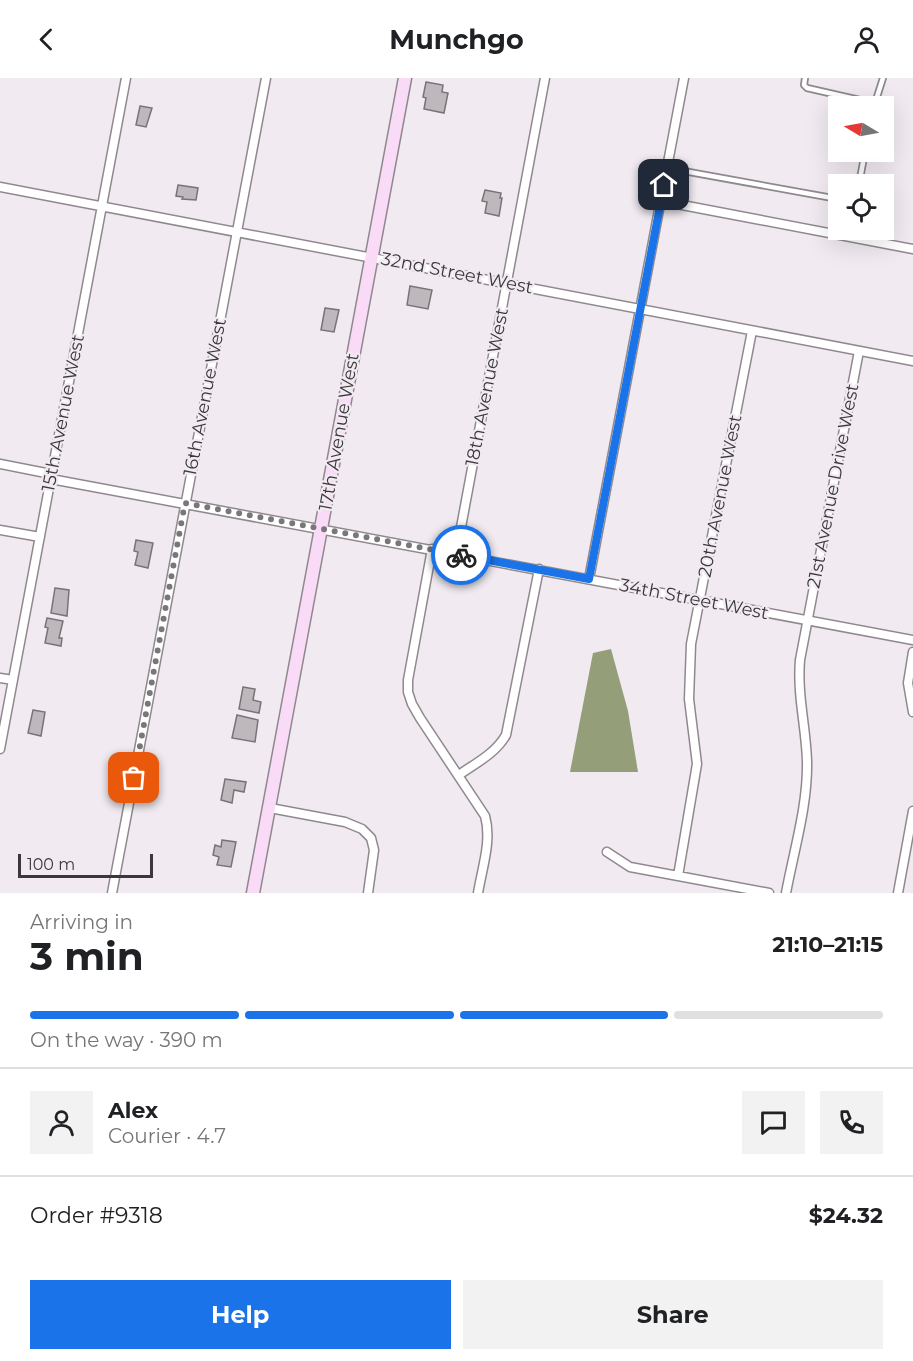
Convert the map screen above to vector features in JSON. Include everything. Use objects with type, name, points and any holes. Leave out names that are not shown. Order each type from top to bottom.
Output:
[{"type":"street","name":"15th Avenue West","points":[[0,749],[126,78]]},
{"type":"street","name":"16th Avenue West","points":[[112,893],[266,78]]},
{"type":"street","name":"17th Avenue West","points":[[254,893],[405,78]]},
{"type":"street","name":"18th Avenue West","points":[[456,554],[545,78]]},
{"type":"street","points":[[589,579],[684,78]]},
{"type":"street","name":"32nd Street West","points":[[0,187],[913,361]]},
{"type":"street","points":[[661,201],[828,229]]},
{"type":"street","points":[[877,240],[913,249]]},
{"type":"street","name":"20th Avenue West","points":[[678,876],[698,764],[688,682],[691,644],[752,331]]},
{"type":"street","name":"21st Avenue Drive West","points":[[786,893],[806,783],[806,734],[798,680],[859,351]]},
{"type":"street","name":"34th Street West","points":[[0,464],[185,503],[913,640]]},
{"type":"street","points":[[0,530],[40,537]]},
{"type":"street","points":[[432,549],[410,664],[408,692],[420,718],[485,816],[486,848],[478,893]]},
{"type":"street","points":[[459,775],[490,754],[506,735],[539,569]]},
{"type":"street","points":[[913,652],[908,683],[913,712]]},
{"type":"street","points":[[0,678],[13,680]]},
{"type":"street","points":[[270,808],[345,822],[362,829],[371,838],[374,850],[368,893]]},
{"type":"street","points":[[898,893],[913,811]]},
{"type":"street","points":[[607,852],[630,867],[769,893]]},
{"type":"lane","points":[[805,78],[804,85],[807,88],[841,96]]},
{"type":"lane","points":[[877,96],[883,78]]},
{"type":"lane","points":[[667,168],[828,198]]},
{"type":"shaded area","points":[[611,649],[628,711],[638,772],[570,772],[593,653]]},
{"type":"building","points":[[426,82],[443,85],[442,92],[448,93],[444,113],[424,109],[426,98],[423,97]]},
{"type":"building","points":[[140,106],[152,108],[146,127],[136,125]]},
{"type":"building","points":[[178,185],[198,188],[196,200],[176,196]]},
{"type":"building","points":[[485,190],[501,193],[499,216],[485,213],[487,202],[482,201]]},
{"type":"building","points":[[410,286],[432,290],[428,309],[407,305]]},
{"type":"building","points":[[325,308],[339,310],[334,332],[321,330]]},
{"type":"building","points":[[136,540],[153,543],[148,568],[135,565],[138,552],[134,551]]},
{"type":"building","points":[[55,588],[69,590],[67,616],[51,613]]},
{"type":"building","points":[[47,618],[63,621],[59,638],[62,638],[61,646],[45,643]]},
{"type":"building","points":[[243,687],[255,689],[253,700],[261,702],[259,713],[239,709]]},
{"type":"building","points":[[33,710],[45,712],[41,736],[28,733]]},
{"type":"building","points":[[237,715],[258,720],[255,742],[232,738]]},
{"type":"building","points":[[225,779],[246,782],[244,792],[234,790],[232,803],[221,800]]},
{"type":"building","points":[[222,840],[236,842],[231,867],[217,865],[219,857],[213,855],[215,845],[221,847]]},
{"type":"way so far","points":[[134,778],[185,503],[461,555]]},
{"type":"route","points":[[461,555],[589,579],[664,185]]}]
